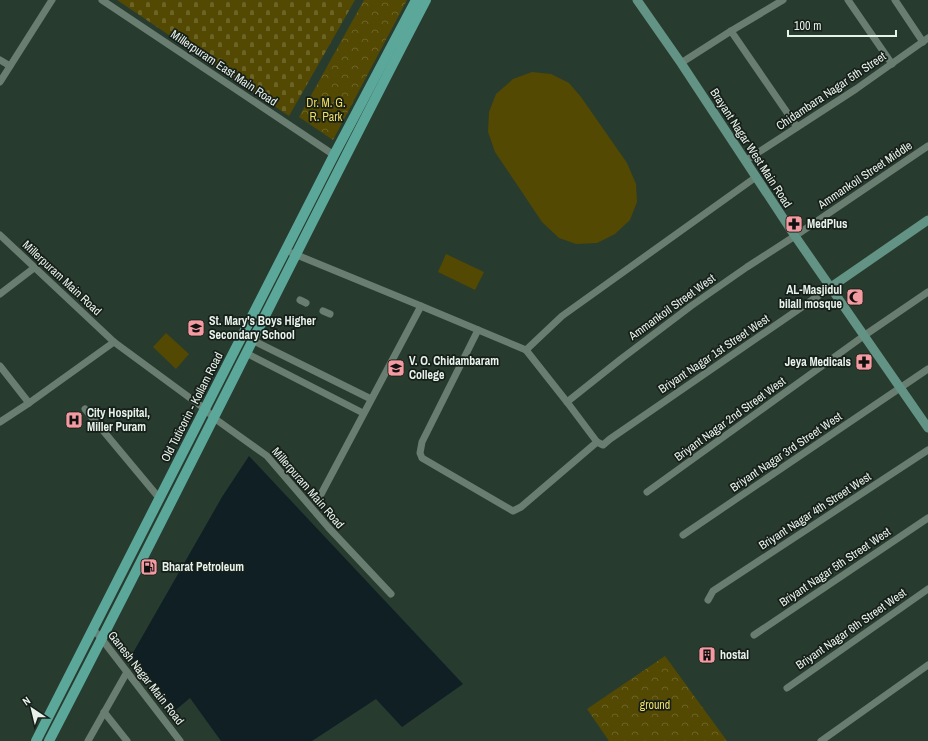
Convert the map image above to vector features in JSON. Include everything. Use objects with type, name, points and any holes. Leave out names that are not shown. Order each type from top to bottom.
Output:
[{"type":"main road","name":"Old Tuticorin - Kollam Road","points":[[36,741],[334,155],[416,0]]},
{"type":"main road","points":[[49,741],[132,581],[252,340],[426,0]]},
{"type":"street","points":[[0,82],[52,0]]},
{"type":"street","name":"Millerpuram East Main Road","points":[[102,0],[334,155]]},
{"type":"street","points":[[681,63],[783,0]]},
{"type":"street","points":[[848,0],[892,64]]},
{"type":"street","points":[[895,0],[926,40]]},
{"type":"street","name":"Brayant Nagar West Main Road","points":[[641,1],[795,236],[928,428]]},
{"type":"street","points":[[731,31],[797,127]]},
{"type":"street","name":"Chidambara Nagar 5th Street","points":[[745,161],[856,89],[926,40]]},
{"type":"street","points":[[0,60],[10,66]]},
{"type":"street","name":"Ammankoil Street Middle","points":[[795,236],[928,146]]},
{"type":"street","points":[[526,350],[562,316],[756,177]]},
{"type":"street","points":[[831,288],[928,220]]},
{"type":"street","name":"Millerpuram Main Road","points":[[0,235],[114,342],[267,456],[328,527],[391,594]]},
{"type":"street","name":"Ammankoil Street West","points":[[567,402],[691,306],[795,236]]},
{"type":"street","points":[[286,250],[421,306],[526,350],[597,442],[522,507],[512,511],[422,458],[420,453],[422,442],[478,330]]},
{"type":"street","points":[[0,294],[34,268]]},
{"type":"street","name":"Briyant Nagar 1st Street West","points":[[597,442],[604,445],[610,439],[831,288]]},
{"type":"street","name":"Briyant Nagar 2nd Street West","points":[[647,492],[865,335],[928,292]]},
{"type":"street","points":[[319,498],[421,306]]},
{"type":"street","points":[[252,340],[371,399]]},
{"type":"street","points":[[0,422],[29,404],[114,342]]},
{"type":"street","points":[[246,353],[363,413]]},
{"type":"street","points":[[0,366],[29,404]]},
{"type":"street","name":"Briyant Nagar 3rd Street West","points":[[682,535],[928,369]]},
{"type":"street","points":[[85,409],[160,499]]},
{"type":"street","name":"Briyant Nagar 4th Street West","points":[[708,600],[713,591],[928,450]]},
{"type":"street","name":"Briyant Nagar 5th Street West","points":[[754,635],[928,518]]},
{"type":"street","name":"Briyant Nagar 6th Street West","points":[[788,688],[928,589]]},
{"type":"street","name":"Ganesh Nagar Main Road","points":[[93,629],[102,638],[180,741]]},
{"type":"street","points":[[821,741],[928,665]]},
{"type":"street","points":[[88,741],[127,672]]},
{"type":"street","points":[[104,712],[127,741]]},
{"type":"green space","points":[[117,0],[355,0],[289,116]]},
{"type":"green space","name":"Dr. M. G. R. Park","points":[[364,0],[407,0],[333,140],[299,117]]},
{"type":"green space","points":[[532,72],[551,74],[569,83],[581,97],[627,163],[636,184],[637,202],[630,220],[615,234],[597,243],[576,244],[559,238],[542,222],[495,152],[488,132],[489,112],[496,94],[513,79]]},
{"type":"green space","points":[[446,254],[484,272],[475,290],[438,272]]},
{"type":"green space","points":[[166,333],[189,354],[176,369],[153,347]]},
{"type":"green space","name":"ground","points":[[665,656],[727,741],[609,741],[587,709]]},
{"type":"shaded area","points":[[249,456],[463,684],[402,727],[376,699],[312,741],[221,741],[190,698],[172,713],[130,658],[222,497]]},
{"type":"place","name":"MedPlus","points":[[794,224]]},
{"type":"place","name":"AL-Masjidul bilall mosque","points":[[855,297]]},
{"type":"place","name":"St. Mary's Boys Higher Secondary School","points":[[196,328]]},
{"type":"place","name":"Jeya Medicals","points":[[864,362]]},
{"type":"place","name":"V. O. Chidambaram College","points":[[396,368]]},
{"type":"place","name":"City Hospital, Miller Puram","points":[[74,420]]},
{"type":"place","name":"Bharat Petroleum","points":[[149,567]]},
{"type":"place","name":"hostal","points":[[707,655]]}]
